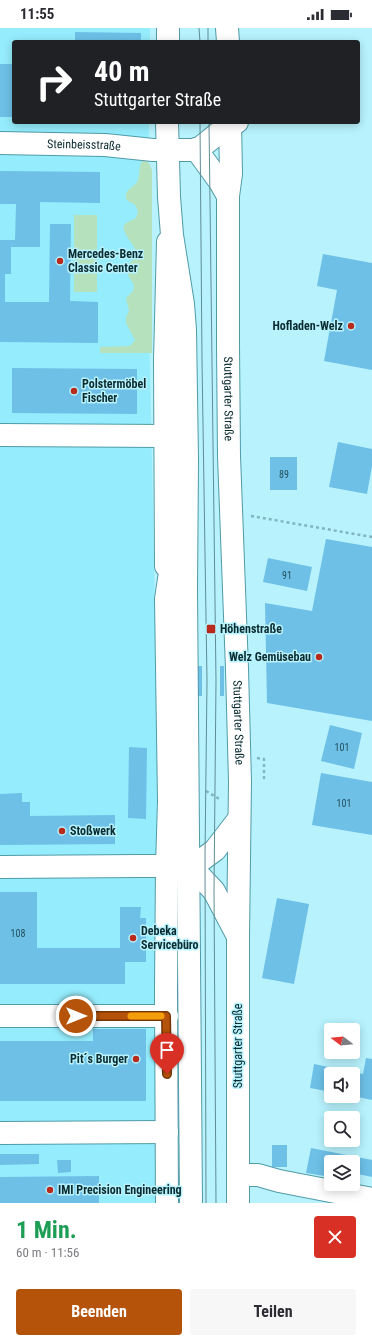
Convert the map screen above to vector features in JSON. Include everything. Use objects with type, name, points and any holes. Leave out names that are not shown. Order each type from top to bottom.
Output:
[{"type":"main road","points":[[168,28],[168,40]]},
{"type":"main road","points":[[227,28],[228,40]]},
{"type":"main road","points":[[167,124],[169,197],[172,235],[186,330],[187,460],[186,598],[178,867],[166,1016],[168,1203]]},
{"type":"main road","points":[[228,196],[203,145],[232,124]]},
{"type":"main road","name":"Stuttgarter Straße","points":[[233,124],[231,174],[228,196],[228,346],[229,456],[240,782],[238,820],[238,1203]]},
{"type":"main road","name":"Steinbeisstraße","points":[[0,143],[105,145],[167,151],[203,145]]},
{"type":"main road","points":[[169,197],[165,360],[169,801],[178,867],[190,1203]]},
{"type":"main road","points":[[0,435],[165,436]]},
{"type":"main road","points":[[166,599],[187,460]]},
{"type":"main road","points":[[0,866],[178,867],[196,864],[215,850],[238,820]]},
{"type":"main road","points":[[178,867],[197,873],[214,891],[238,936]]},
{"type":"main road","points":[[0,1016],[166,1016]]},
{"type":"main road","points":[[0,1133],[167,1132]]},
{"type":"main road","points":[[238,1175],[258,1175],[279,1181],[372,1199]]},
{"type":"path","points":[[232,516],[261,517],[372,537]]},
{"type":"path","points":[[257,758],[264,759],[264,781]]},
{"type":"path","points":[[202,788],[220,800],[228,800]]},
{"type":"shaded area","points":[[0,28],[150,28],[150,40],[12,40],[12,124],[149,124],[148,266],[167,1203],[0,1203]]},
{"type":"green space","points":[[144,158],[152,170],[152,353],[100,353],[100,347],[130,346],[135,340],[126,323],[126,317],[129,311],[126,298],[133,291],[134,285],[129,277],[126,267],[135,257],[136,251],[124,231],[124,227],[126,223],[136,218],[138,211],[135,205],[126,199],[126,193],[136,184]]},
{"type":"green space","points":[[74,215],[97,215],[97,292],[74,292]]},
{"type":"building","points":[[75,32],[141,33],[141,40],[75,40]]},
{"type":"building","points":[[0,64],[12,64],[12,117],[0,117]]},
{"type":"building","name":"Mercedes-Benz Classic Center","points":[[0,171],[100,172],[100,203],[40,202],[40,247],[11,247],[11,274],[5,274],[5,302],[49,302],[50,224],[71,224],[70,301],[98,302],[98,343],[0,342],[0,240],[15,240],[16,204],[0,204]]},
{"type":"building","name":"Hofladen-Welz","points":[[323,254],[372,263],[372,370],[324,361],[337,290],[317,286]]},
{"type":"building","name":"Polstermöbel Fischer","points":[[12,368],[137,369],[137,414],[12,413]]},
{"type":"building","points":[[338,442],[372,449],[372,466],[367,494],[329,487]]},
{"type":"building","points":[[270,457],[297,457],[297,490],[270,490]]},
{"type":"building","name":"Welz Gemüsebau","points":[[326,539],[372,547],[372,721],[267,703],[265,603],[312,611]]},
{"type":"building","points":[[268,558],[312,567],[307,591],[263,582]]},
{"type":"building","points":[[198,666],[202,666],[202,696],[198,696]]},
{"type":"building","points":[[220,666],[224,666],[224,696],[220,696]]},
{"type":"building","points":[[330,725],[362,733],[354,769],[321,761]]},
{"type":"building","points":[[129,747],[147,748],[146,819],[128,818]]},
{"type":"building","points":[[321,773],[372,782],[372,835],[312,825]]},
{"type":"building","points":[[22,793],[22,802],[30,802],[30,816],[115,815],[115,844],[0,845],[0,794]]},
{"type":"building","points":[[0,892],[37,892],[37,948],[120,948],[120,907],[141,907],[140,918],[146,918],[146,962],[125,962],[125,984],[0,984]]},
{"type":"building","points":[[277,898],[309,904],[294,984],[262,978]]},
{"type":"building","points":[[93,1029],[146,1029],[146,1101],[0,1101],[0,1041],[93,1041]]},
{"type":"building","points":[[366,1058],[372,1059],[372,1100],[360,1097],[360,1073],[363,1074]]},
{"type":"building","points":[[314,1064],[329,1067],[324,1067],[324,1091],[310,1088]]},
{"type":"building","points":[[272,1145],[287,1145],[287,1167],[272,1167]]},
{"type":"building","points":[[311,1148],[347,1155],[324,1155],[324,1176],[306,1173]]},
{"type":"building","points":[[0,1154],[39,1154],[39,1164],[0,1165]]},
{"type":"building","points":[[360,1158],[372,1160],[372,1177],[360,1174]]},
{"type":"building","points":[[57,1160],[71,1160],[71,1172],[58,1173]]},
{"type":"building","name":"IMI Precision Engineering","points":[[99,1176],[99,1203],[0,1203],[0,1177]]},
{"type":"tram line","points":[[199,28],[200,40]]},
{"type":"tram line","points":[[208,28],[208,40]]},
{"type":"tram line","points":[[200,124],[207,681],[205,857],[206,1203]]},
{"type":"tram line","points":[[209,124],[216,681],[214,891],[216,1203]]},
{"type":"slow traffic","points":[[131,1016],[161,1016]]},
{"type":"place","name":"Mercedes-Benz Classic Center","points":[[60,261]]},
{"type":"place","name":"Hofladen-Welz","points":[[351,326]]},
{"type":"place","name":"Polstermöbel Fischer","points":[[74,391]]},
{"type":"place","name":"Höhenstraße","points":[[211,629]]},
{"type":"place","name":"Welz Gemüsebau","points":[[319,657]]},
{"type":"place","name":"Stoßwerk","points":[[62,831]]},
{"type":"place","name":"Debeka Servicebüro","points":[[133,938]]},
{"type":"place","name":"Pit´s Burger","points":[[136,1059]]},
{"type":"place","name":"IMI Precision Engineering","points":[[50,1190]]},
{"type":"route","points":[[76,1016],[166,1016],[167,1074]]}]
